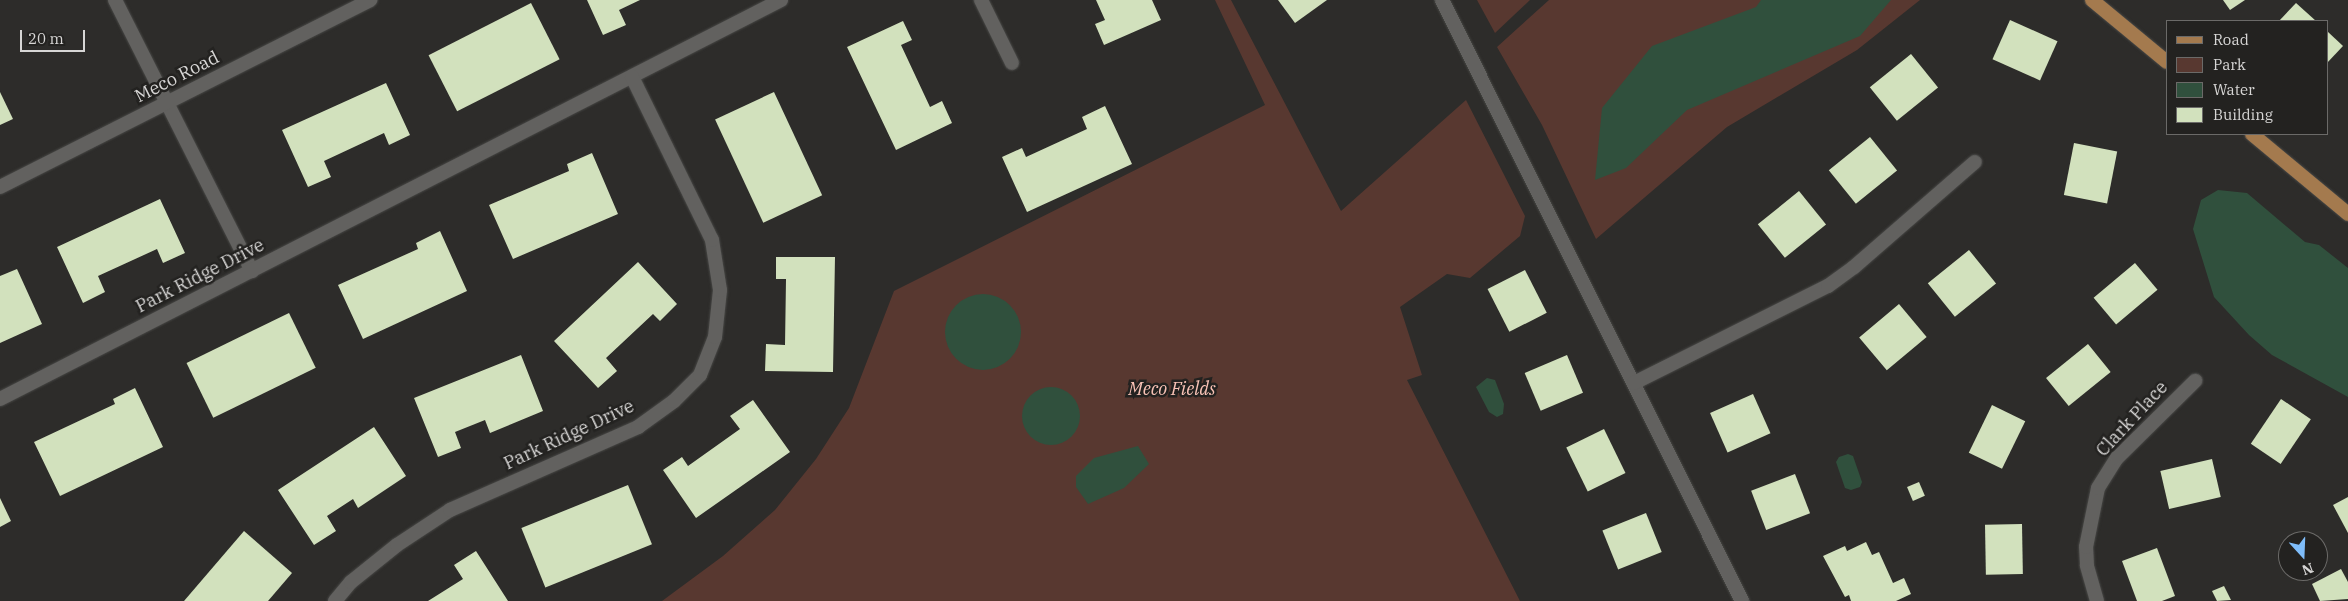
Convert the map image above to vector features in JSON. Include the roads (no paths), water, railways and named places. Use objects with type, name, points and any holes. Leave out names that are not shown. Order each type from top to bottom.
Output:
[{"type":"main road","points":[[2092,0],[2166,61]]},
{"type":"main road","points":[[2253,135],[2348,214]]},
{"type":"street","points":[[115,0],[252,271]]},
{"type":"street","name":"Meco Road","points":[[0,187],[371,0]]},
{"type":"street","name":"Park Ridge Drive","points":[[0,399],[632,78],[781,0]]},
{"type":"street","points":[[981,0],[1012,63]]},
{"type":"street","points":[[1442,0],[1742,601]]},
{"type":"street","name":"Park Ridge Drive","points":[[335,601],[352,582],[397,545],[450,510],[638,427],[674,401],[700,375],[715,337],[720,290],[712,240],[632,78]]},
{"type":"street","points":[[1634,383],[1828,286],[1854,267],[1975,162]]},
{"type":"street","name":"Clark Place","points":[[2097,601],[2087,565],[2086,547],[2098,488],[2117,458],[2194,381]]},
{"type":"water","points":[[1761,0],[1891,0],[1860,36],[1687,110],[1626,168],[1595,180],[1602,108],[1652,46],[1756,7]]},
{"type":"water","points":[[2218,190],[2247,193],[2305,242],[2319,245],[2348,268],[2348,397],[2272,355],[2249,335],[2214,297],[2193,229],[2201,200]]},
{"type":"water","points":[[983,294],[998,297],[1010,305],[1018,317],[1021,332],[1018,347],[1010,359],[998,367],[983,370],[968,367],[956,359],[948,347],[945,332],[948,317],[956,305],[968,297]]},
{"type":"water","points":[[1487,378],[1495,380],[1504,404],[1503,414],[1497,417],[1489,412],[1476,387]]},
{"type":"water","points":[[1051,387],[1067,392],[1075,400],[1080,416],[1075,432],[1067,440],[1051,445],[1035,440],[1027,432],[1022,416],[1027,400],[1035,392]]},
{"type":"water","points":[[1138,446],[1149,464],[1124,488],[1088,504],[1076,487],[1076,476],[1094,458]]},
{"type":"water","points":[[1848,454],[1853,456],[1862,482],[1860,487],[1851,490],[1845,488],[1836,462],[1839,457]]},
{"type":"park label","name":"Meco Fields","points":[[1172,389]]}]
